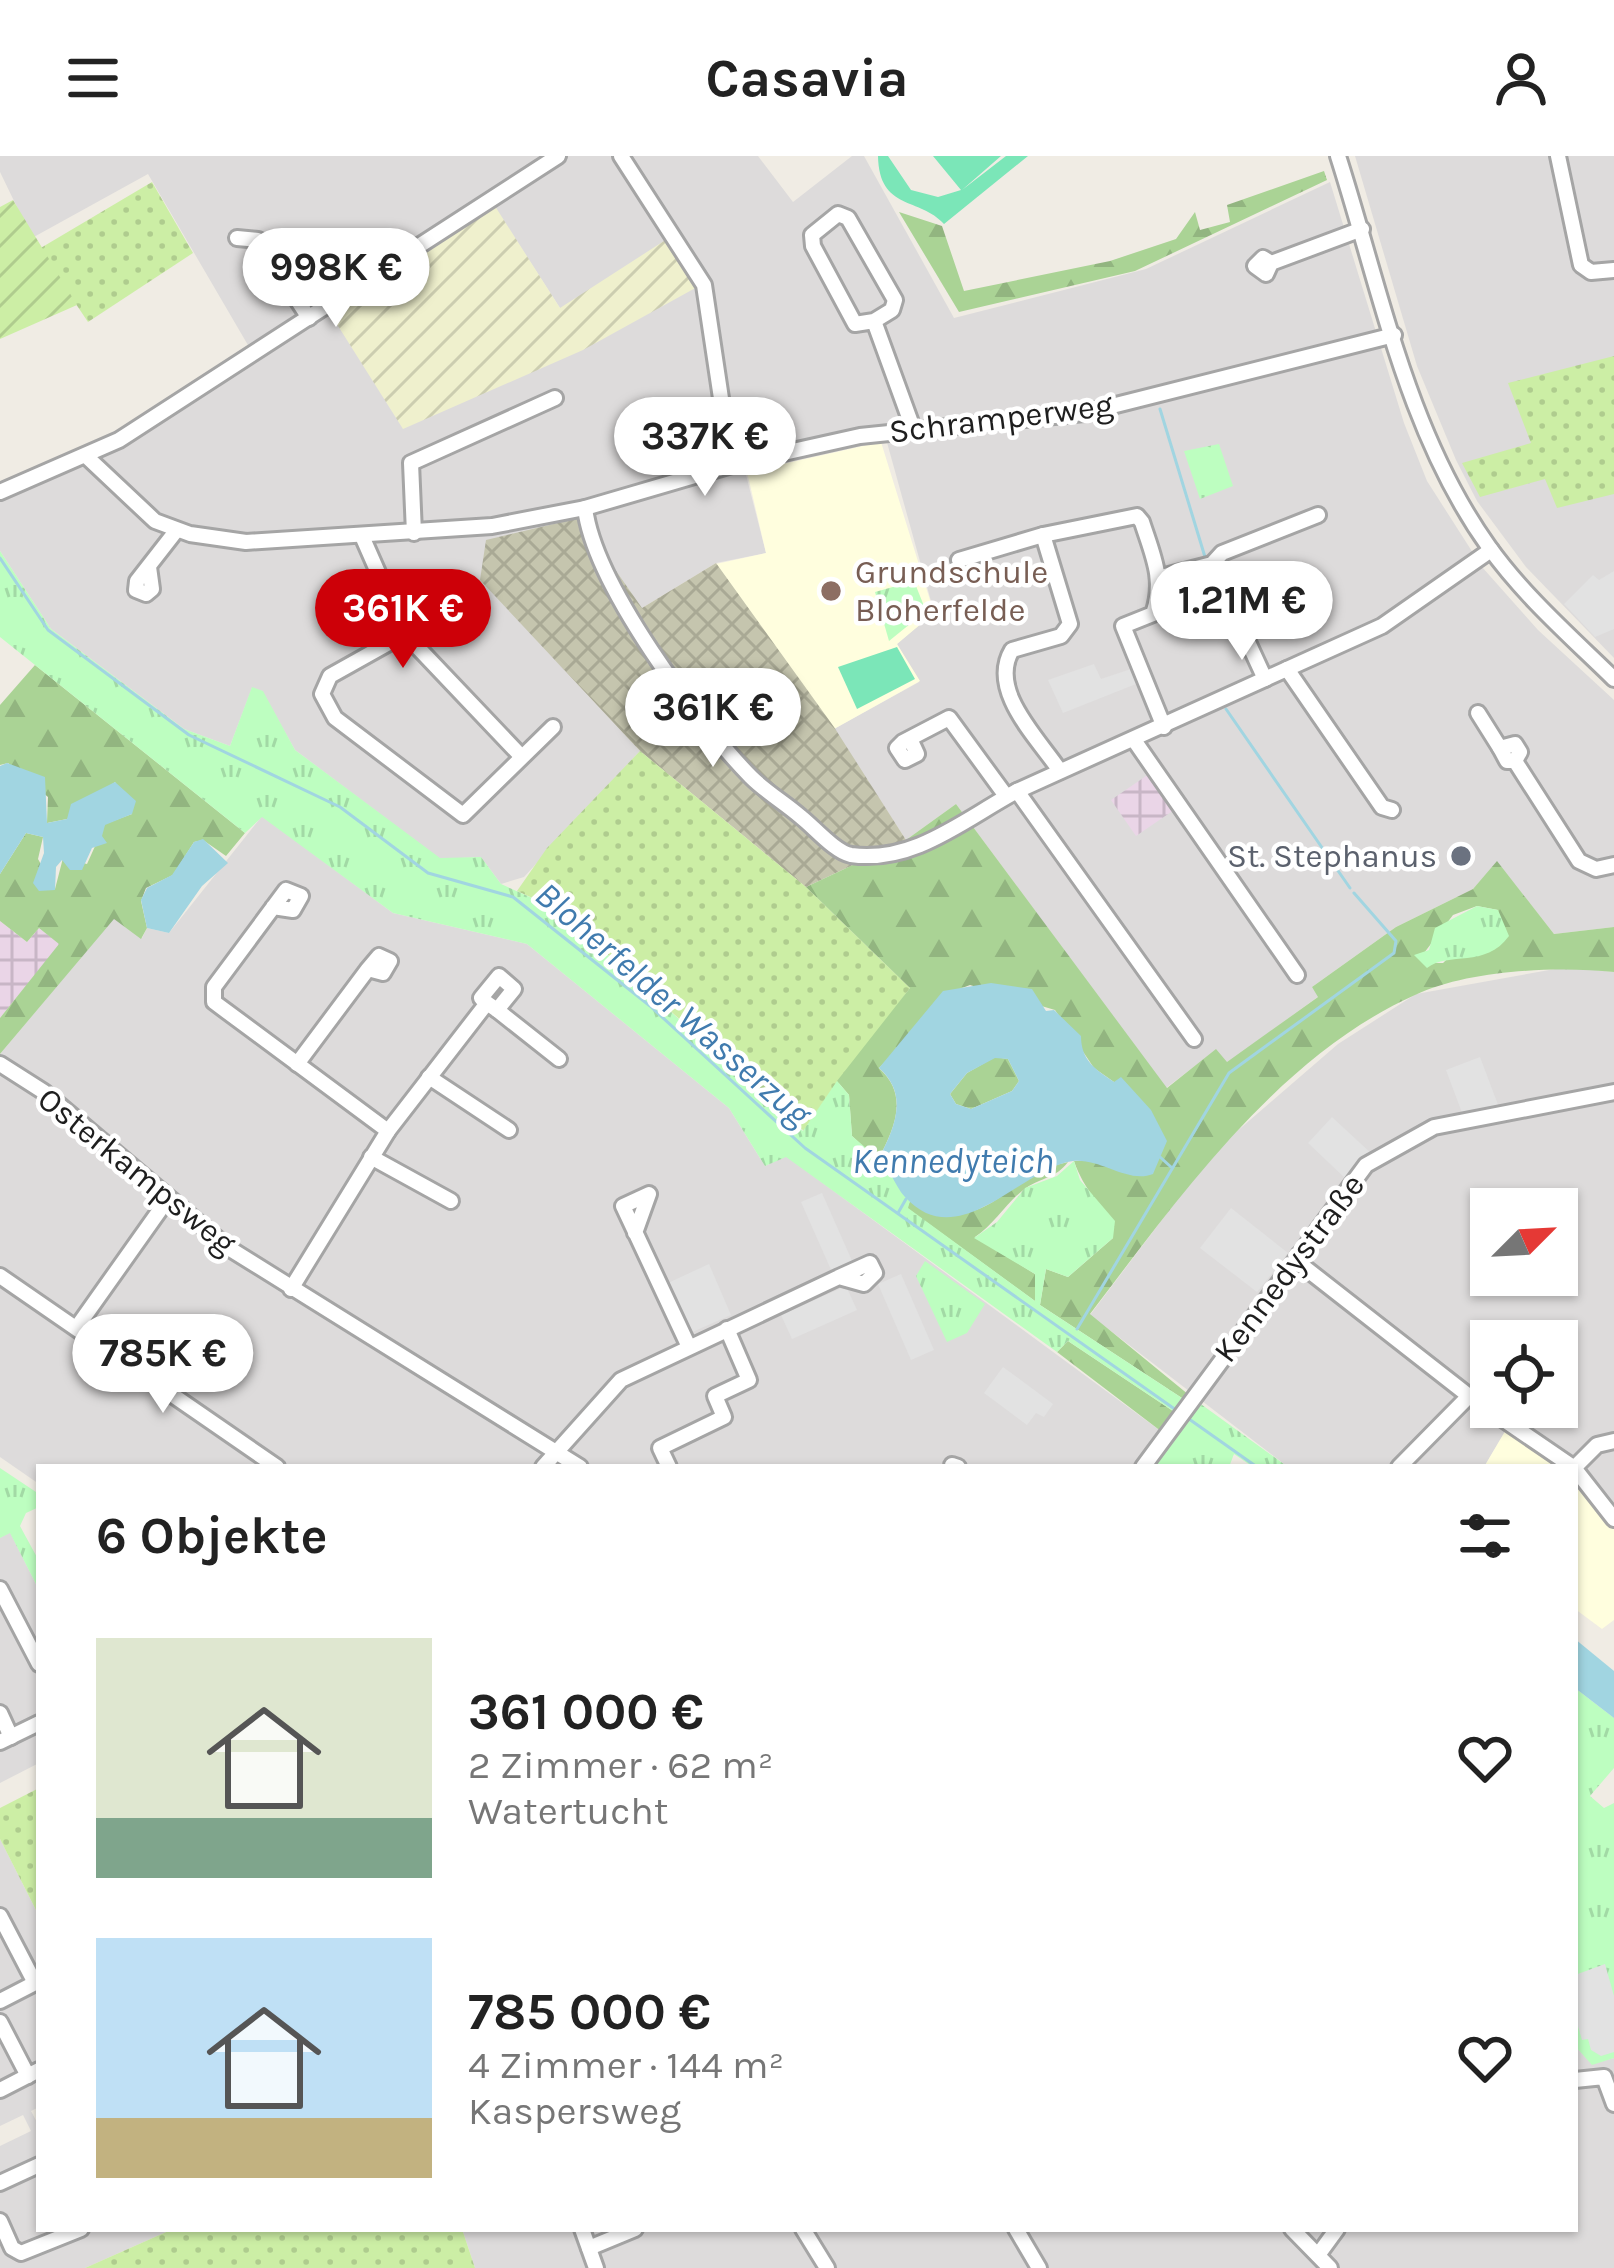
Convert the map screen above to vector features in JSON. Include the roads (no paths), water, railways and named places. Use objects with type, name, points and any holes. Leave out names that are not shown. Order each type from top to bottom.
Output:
[{"type":"street","points":[[0,492],[87,457],[558,156]]},
{"type":"street","points":[[621,156],[704,285],[730,465]]},
{"type":"street","points":[[1338,156],[1441,468],[1491,550],[1614,680]]},
{"type":"street","points":[[1558,156],[1581,265],[1591,272],[1614,270]]},
{"type":"street","points":[[838,214],[848,218],[895,300],[892,310],[874,321],[860,328],[855,324],[813,245],[812,235],[838,214]]},
{"type":"street","points":[[1271,263],[1361,229]]},
{"type":"street","points":[[237,238],[258,240],[309,318]]},
{"type":"street","points":[[874,321],[914,431]]},
{"type":"street","name":"Schramperweg","points":[[87,457],[155,521],[176,531],[246,542],[492,526],[585,508],[730,465],[860,436],[1084,413],[1394,335]]},
{"type":"street","points":[[414,533],[412,464],[555,398]]},
{"type":"street","points":[[585,508],[588,538],[673,681],[752,779],[846,855],[909,849],[939,838],[971,813],[1382,626],[1491,550]]},
{"type":"street","points":[[1161,577],[1212,564],[1222,553],[1318,514]]},
{"type":"street","points":[[959,560],[1042,535],[1137,516],[1161,577],[1153,614],[1123,626],[1164,727]]},
{"type":"street","points":[[149,567],[176,531]]},
{"type":"street","points":[[1042,535],[1070,624],[1061,636],[1012,650],[1002,669],[1004,686],[1060,771]]},
{"type":"street","points":[[362,536],[382,593],[405,634],[520,755]]},
{"type":"street","points":[[1212,564],[1265,679]]},
{"type":"street","points":[[405,634],[330,676],[322,694],[335,718],[463,815],[553,727]]},
{"type":"street","points":[[1287,669],[1382,807],[1391,810]]},
{"type":"street","points":[[1478,713],[1580,861],[1597,869],[1614,865]]},
{"type":"street","points":[[911,741],[949,718],[1012,794],[1194,1039]]},
{"type":"street","points":[[1134,740],[1290,972]]},
{"type":"street","points":[[273,907],[212,996],[388,1131]]},
{"type":"street","points":[[297,1064],[368,969]]},
{"type":"street","points":[[291,1289],[388,1131],[492,1007],[559,1059]]},
{"type":"street","name":"Osterkampsweg","points":[[0,1064],[44,1092],[166,1200],[291,1289],[575,1464]]},
{"type":"street","points":[[429,1077],[508,1130]]},
{"type":"street","name":"Kennedystraße","points":[[1145,1464],[1366,1165],[1402,1140],[1433,1127],[1613,1097]]},
{"type":"street","points":[[371,1156],[451,1201]]},
{"type":"street","points":[[76,1328],[166,1200]]},
{"type":"street","points":[[634,1233],[689,1347]]},
{"type":"street","points":[[1299,1255],[1304,1268],[1328,1288],[1469,1396],[1568,1464]]},
{"type":"street","points":[[0,1276],[273,1464]]},
{"type":"street","points":[[546,1464],[613,1386],[839,1277]]},
{"type":"street","points":[[668,1464],[660,1448],[724,1417],[715,1396],[749,1380],[727,1329]]},
{"type":"street","points":[[1402,1464],[1469,1396]]},
{"type":"street","points":[[1578,1464],[1597,1445],[1614,1441]]},
{"type":"street","points":[[1578,1473],[1614,1519]]},
{"type":"street","points":[[0,1589],[36,1658]]},
{"type":"street","points":[[0,1713],[6,1740],[36,1725]]},
{"type":"street","points":[[0,1916],[36,1980]]},
{"type":"street","points":[[0,2001],[36,1983]]},
{"type":"street","points":[[0,2022],[33,2073],[0,2090]]},
{"type":"street","points":[[1578,2080],[1600,2076],[1608,2082],[1614,2104]]},
{"type":"street","points":[[0,2183],[36,2166]]},
{"type":"street","points":[[0,2221],[12,2248],[22,2253],[74,2232]]},
{"type":"street","points":[[583,2232],[596,2268]]},
{"type":"street","points":[[589,2248],[628,2232]]},
{"type":"street","points":[[805,2232],[827,2268]]},
{"type":"street","points":[[1018,2232],[1040,2268]]},
{"type":"street","points":[[1295,2232],[1330,2268]]},
{"type":"street","points":[[1318,2255],[1335,2232]]},
{"type":"water","points":[[7,763],[45,777],[47,823],[67,819],[71,804],[115,782],[136,801],[132,814],[105,825],[102,836],[107,843],[92,848],[82,870],[70,870],[62,860],[56,867],[55,890],[39,891],[33,883],[44,853],[43,837],[26,833],[0,874],[0,766]]},
{"type":"water","points":[[203,839],[228,863],[202,886],[169,933],[147,928],[141,900],[147,888],[172,875],[194,842]]},
{"type":"water","name":"Kennedyteich","points":[[991,983],[1032,989],[1046,1011],[1054,1010],[1081,1036],[1086,1058],[1095,1068],[1114,1082],[1121,1077],[1151,1110],[1167,1141],[1153,1174],[1134,1176],[1073,1161],[1053,1167],[990,1204],[947,1217],[926,1213],[905,1197],[878,1160],[894,1124],[897,1101],[889,1078],[879,1068],[943,991]],"holes":[[[995,1058],[1008,1059],[1019,1081],[1012,1091],[971,1109],[956,1104],[950,1094],[967,1073]]]},
{"type":"water","points":[[1578,1641],[1614,1671],[1614,1718],[1578,1690]]},
{"type":"waterway","points":[[1160,409],[1205,557]]},
{"type":"waterway","name":"Bloherfelder Wasserzug","points":[[0,558],[48,630],[189,735],[340,807],[428,873],[513,897],[650,1006],[805,1148],[1176,1410]]},
{"type":"waterway","points":[[1226,709],[1350,888]]},
{"type":"waterway","points":[[1077,1329],[1229,1073],[1394,953],[1396,941],[1354,893]]},
{"type":"waterway","points":[[1160,1157],[1171,1167]]},
{"type":"waterway","points":[[898,1213],[906,1199]]},
{"type":"waterway","name":"Bloherfelder Wasserzug","points":[[1189,1419],[1253,1464]]},
{"type":"place","name":"Grundschule Bloherfelde","points":[[831,591]]},
{"type":"place","name":"St. Stephanus","points":[[1461,856]]}]
